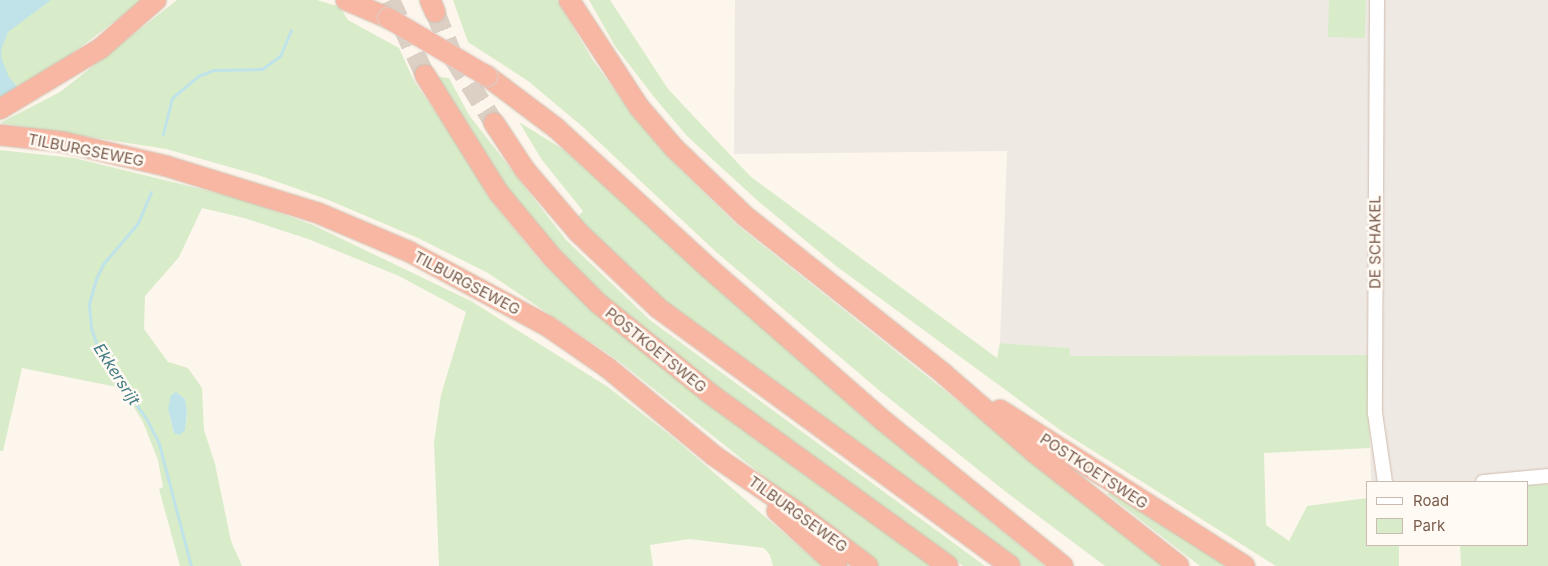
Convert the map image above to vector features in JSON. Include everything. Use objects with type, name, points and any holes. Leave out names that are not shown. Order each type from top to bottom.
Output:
[{"type":"highway","points":[[0,109],[44,85],[101,48],[156,0]]},
{"type":"highway","points":[[346,0],[388,18],[487,76],[556,128],[710,269],[885,422],[1063,566]]},
{"type":"highway","name":"POSTKOETSWEG","points":[[569,0],[628,92],[674,148],[745,216],[944,374],[1034,452],[1179,566]]},
{"type":"highway","name":"POSTKOETSWEG","points":[[425,75],[498,192],[552,257],[598,303],[712,395],[948,566]]},
{"type":"highway","points":[[494,122],[525,170],[578,232],[658,308],[1010,566]]},
{"type":"highway","name":"TILBURGSEWEG","points":[[0,135],[63,142],[184,171],[318,213],[410,252],[549,327],[608,368],[713,456],[796,511],[868,566]]},
{"type":"highway","name":"POSTKOETSWEG","points":[[944,374],[1245,566]]},
{"type":"highway","points":[[713,456],[837,566]]},
{"type":"highway","points":[[1024,535],[1072,566]]},
{"type":"street","name":"DE SCHAKEL","points":[[1377,0],[1374,413],[1385,481]]},
{"type":"street","points":[[1494,481],[1548,476]]},
{"type":"shaded area","points":[[735,0],[1548,0],[1548,475],[1494,481],[1371,481],[1368,355],[1070,356],[1069,348],[1000,343],[1007,151],[734,154]]},
{"type":"green space","points":[[0,0],[143,0],[50,70],[0,94]]},
{"type":"green space","points":[[177,0],[317,0],[340,7],[348,20],[399,48],[414,81],[470,162],[489,198],[542,263],[632,343],[938,566],[877,566],[616,359],[488,273],[418,238],[326,199],[258,175],[166,149],[0,123],[60,92]]},
{"type":"green space","points":[[453,0],[557,0],[592,59],[632,114],[667,156],[737,225],[1165,566],[1105,566],[1006,492],[880,391],[715,251],[583,127],[528,81],[468,42]]},
{"type":"green space","points":[[589,0],[610,0],[668,89],[751,177],[997,358],[1000,343],[1070,348],[1070,356],[1368,355],[1370,448],[1264,453],[1266,525],[1289,541],[1307,506],[1366,498],[1366,546],[1399,546],[1399,566],[1276,566],[1063,432],[836,266],[758,201],[687,136],[615,46]]},
{"type":"green space","points":[[1329,0],[1366,0],[1365,38],[1328,37]]},
{"type":"green space","points":[[431,76],[449,78],[469,115],[566,240],[650,320],[985,566],[963,566],[641,332],[557,254],[501,187]]},
{"type":"green space","points":[[519,122],[564,150],[860,414],[1045,566],[1022,566],[663,303],[577,218],[583,211],[542,160]]},
{"type":"green space","points":[[0,150],[74,158],[242,199],[313,225],[471,301],[608,387],[675,439],[822,566],[773,566],[770,555],[764,548],[689,539],[650,545],[653,566],[439,566],[434,442],[441,395],[466,312],[399,276],[308,239],[244,218],[202,208],[179,257],[145,296],[144,329],[168,362],[188,368],[202,388],[204,430],[215,464],[231,541],[242,566],[180,566],[159,489],[163,487],[158,460],[143,422],[122,388],[22,368],[3,451],[0,451]],"holes":[[[173,393],[185,399],[186,425],[174,433],[168,409]]]},
{"type":"green space","points":[[1548,484],[1548,566],[1461,566],[1460,546],[1528,546],[1528,485]]},
{"type":"green space","points":[[1110,492],[1229,566],[1200,566],[1107,494]]},
{"type":"water","points":[[0,0],[51,0],[8,32],[1,50],[2,60],[9,77],[18,88],[0,104]]},
{"type":"water","points":[[176,392],[185,399],[187,413],[185,430],[180,435],[174,433],[168,409],[171,395]]},
{"type":"waterway","name":"Ekkersrijt","points":[[163,134],[172,98],[198,76],[214,70],[262,69],[280,56],[291,30]]},
{"type":"waterway","name":"Ekkersrijt","points":[[151,192],[138,223],[103,264],[96,279],[89,304],[91,328],[98,348],[147,420],[159,444],[191,566]]},
{"type":"tunnel","points":[[390,0],[425,75]]},
{"type":"tunnel","points":[[435,12],[454,59],[494,123]]}]
